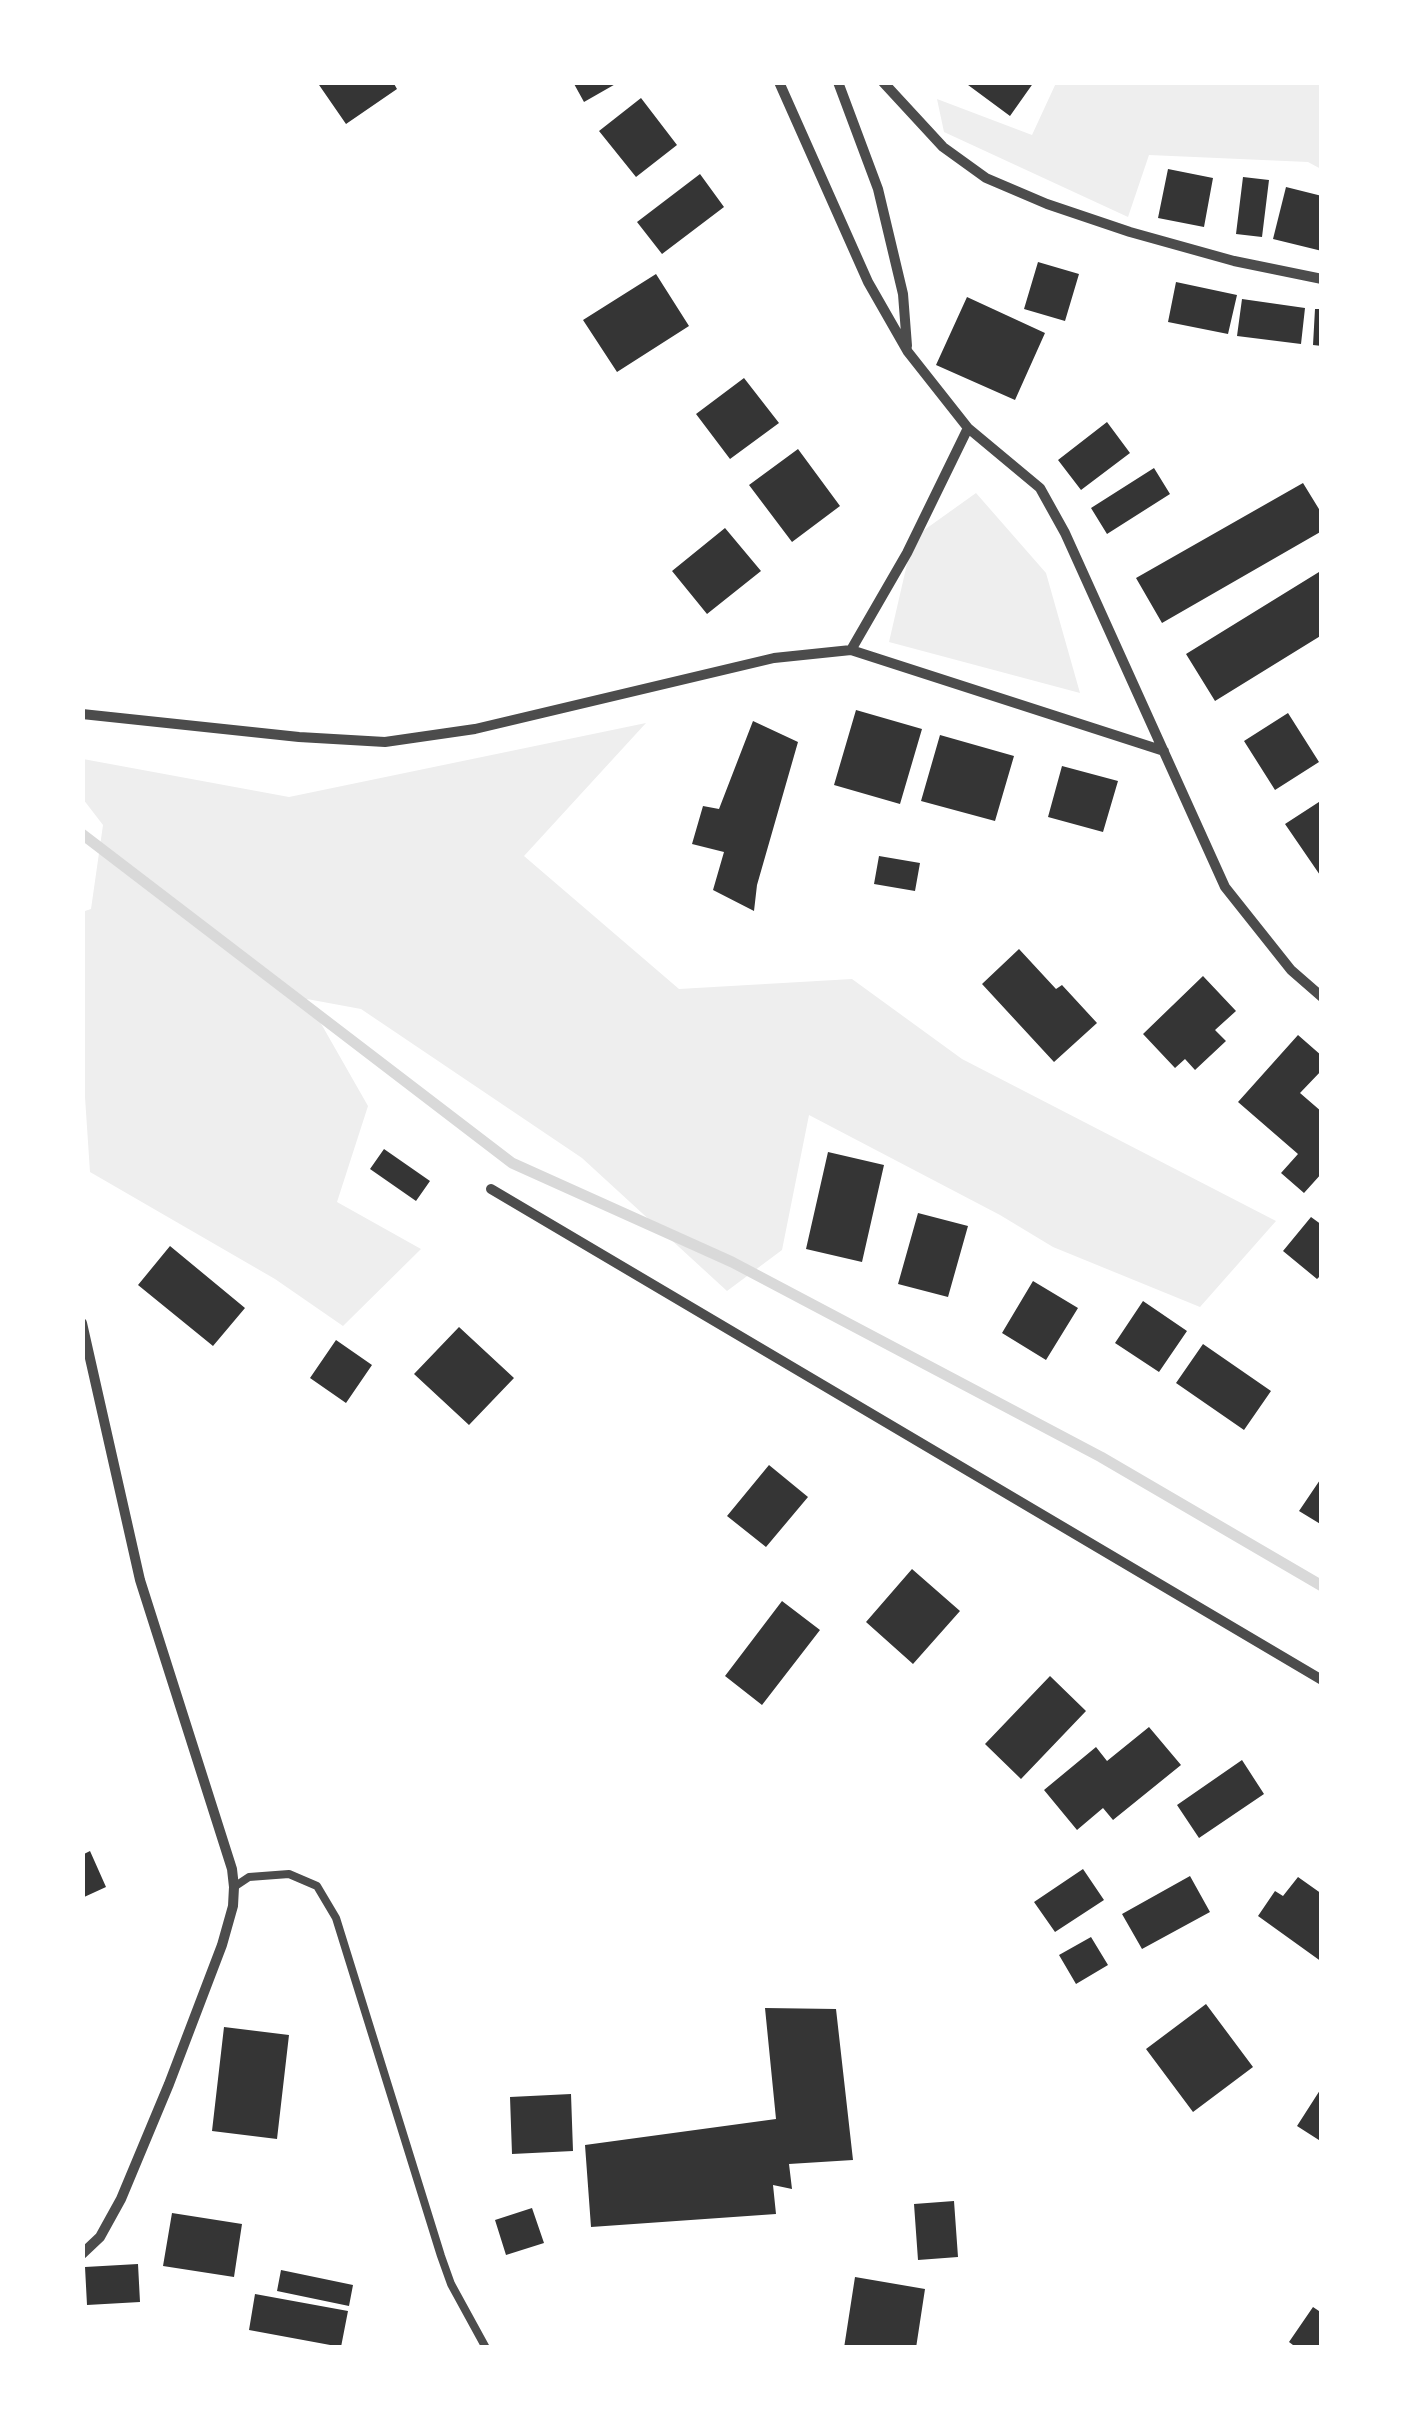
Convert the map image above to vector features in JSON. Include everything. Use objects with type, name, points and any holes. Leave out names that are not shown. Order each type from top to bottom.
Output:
[{"type":"street","points":[[779,82],[868,282],[908,352],[968,428],[1040,488],[1065,533],[1225,887],[1290,970],[1322,998]]},
{"type":"street","points":[[838,82],[887,222],[904,294],[908,352]]},
{"type":"street","points":[[883,82],[942,147],[986,178],[1130,232],[1322,279]]},
{"type":"street","points":[[850,650],[907,553],[968,428]]},
{"type":"street","points":[[82,714],[385,742],[475,729],[774,658],[850,650],[1164,751]]},
{"type":"street","points":[[491,1189],[1322,1680]]},
{"type":"street","points":[[82,1323],[140,1580],[232,1869],[234,1887],[222,1945],[122,2199],[100,2238],[82,2254]]},
{"type":"lane","points":[[234,1887],[250,1876],[289,1874],[317,1886],[336,1918],[446,2270],[486,2348]]},
{"type":"shaded area","points":[[1056,83],[1321,83],[1321,169],[1308,162],[1149,155],[1128,217],[944,132],[937,99],[1032,135]]},
{"type":"shaded area","points":[[976,493],[1046,573],[1080,693],[889,642],[913,538]]},
{"type":"shaded area","points":[[646,723],[524,856],[679,989],[852,979],[962,1059],[1276,1221],[1200,1307],[1053,1247],[809,1115],[782,1250],[727,1291],[582,1158],[361,1009],[307,999],[368,1106],[337,1202],[421,1249],[343,1326],[275,1279],[90,1172],[82,1052],[82,912],[91,909],[103,825],[83,799],[83,759],[289,797]]},
{"type":"building","points":[[317,82],[393,82],[397,89],[346,124]]},
{"type":"building","points":[[573,82],[619,82],[584,102]]},
{"type":"building","points":[[964,82],[1034,82],[1010,116]]},
{"type":"building","points":[[641,98],[677,145],[636,177],[599,131]]},
{"type":"building","points":[[1168,169],[1213,178],[1204,227],[1158,218]]},
{"type":"building","points":[[700,174],[724,207],[662,254],[637,222]]},
{"type":"building","points":[[1243,177],[1269,180],[1262,237],[1236,234]]},
{"type":"building","points":[[1286,187],[1322,196],[1322,251],[1273,239]]},
{"type":"building","points":[[1038,262],[1079,274],[1065,321],[1024,309]]},
{"type":"building","points":[[656,274],[689,326],[617,372],[583,320]]},
{"type":"building","points":[[1176,282],[1237,295],[1228,334],[1168,322]]},
{"type":"building","points":[[967,297],[1045,333],[1015,400],[936,365]]},
{"type":"building","points":[[1242,299],[1305,308],[1301,344],[1237,336]]},
{"type":"building","points":[[1315,309],[1322,309],[1322,346],[1313,345]]},
{"type":"building","points":[[744,378],[779,423],[730,459],[696,414]]},
{"type":"building","points":[[1107,422],[1130,453],[1081,490],[1058,460]]},
{"type":"building","points":[[798,449],[840,506],[792,542],[749,485]]},
{"type":"building","points":[[1154,468],[1170,494],[1107,534],[1091,508]]},
{"type":"building","points":[[1303,483],[1322,514],[1322,531],[1162,623],[1136,578]]},
{"type":"building","points":[[725,528],[761,571],[707,614],[672,571]]},
{"type":"building","points":[[1319,572],[1322,635],[1215,701],[1186,654]]},
{"type":"building","points":[[856,710],[922,729],[900,804],[834,785]]},
{"type":"building","points":[[1288,713],[1319,762],[1275,790],[1244,741]]},
{"type":"building","points":[[753,721],[798,742],[757,885],[754,911],[713,890],[724,852],[692,844],[703,806],[719,809]]},
{"type":"building","points":[[940,735],[1014,756],[995,821],[921,801]]},
{"type":"building","points":[[1062,766],[1118,781],[1103,832],[1048,817]]},
{"type":"building","points":[[1322,800],[1322,878],[1285,824]]},
{"type":"building","points":[[879,856],[920,863],[915,891],[874,884]]},
{"type":"building","points":[[1019,949],[1056,989],[1062,985],[1097,1023],[1054,1062],[982,984]]},
{"type":"building","points":[[1203,976],[1236,1011],[1215,1030],[1226,1041],[1195,1070],[1185,1059],[1175,1068],[1143,1034]]},
{"type":"building","points":[[1298,1035],[1322,1056],[1322,1070],[1300,1093],[1322,1112],[1322,1173],[1304,1193],[1281,1173],[1298,1154],[1238,1102]]},
{"type":"building","points":[[384,1149],[430,1181],[416,1201],[370,1169]]},
{"type":"building","points":[[828,1152],[884,1165],[862,1262],[806,1249]]},
{"type":"building","points":[[918,1213],[968,1226],[948,1297],[898,1284]]},
{"type":"building","points":[[1311,1217],[1322,1225],[1322,1274],[1317,1279],[1283,1251]]},
{"type":"building","points":[[170,1246],[245,1308],[213,1346],[138,1285]]},
{"type":"building","points":[[1033,1281],[1078,1308],[1046,1360],[1002,1333]]},
{"type":"building","points":[[1143,1301],[1187,1331],[1159,1372],[1115,1343]]},
{"type":"building","points":[[459,1327],[514,1378],[469,1425],[414,1374]]},
{"type":"building","points":[[336,1340],[372,1365],[346,1403],[310,1378]]},
{"type":"building","points":[[1203,1344],[1271,1391],[1244,1430],[1176,1383]]},
{"type":"building","points":[[769,1465],[808,1497],[766,1547],[727,1516]]},
{"type":"building","points":[[1322,1477],[1322,1525],[1299,1511]]},
{"type":"building","points":[[912,1569],[960,1611],[913,1664],[866,1622]]},
{"type":"building","points":[[782,1601],[820,1630],[762,1705],[725,1676]]},
{"type":"building","points":[[1050,1676],[1086,1711],[1021,1779],[985,1744]]},
{"type":"building","points":[[1149,1727],[1181,1765],[1113,1820],[1103,1808],[1077,1830],[1044,1790],[1096,1747],[1107,1761]]},
{"type":"building","points":[[1242,1760],[1264,1794],[1199,1838],[1177,1805]]},
{"type":"building","points":[[90,1851],[106,1887],[82,1898],[82,1855]]},
{"type":"building","points":[[1083,1869],[1104,1900],[1055,1932],[1034,1902]]},
{"type":"building","points":[[1190,1876],[1210,1912],[1142,1949],[1122,1914]]},
{"type":"building","points":[[1298,1877],[1322,1894],[1322,1962],[1258,1916],[1275,1891],[1283,1896]]},
{"type":"building","points":[[1091,1937],[1108,1965],[1076,1984],[1059,1955]]},
{"type":"building","points":[[1206,2004],[1253,2067],[1193,2112],[1146,2049]]},
{"type":"building","points":[[765,2008],[836,2009],[853,2160],[789,2164],[792,2189],[773,2185],[776,2214],[591,2227],[585,2145],[776,2119]]},
{"type":"building","points":[[224,2027],[289,2035],[277,2139],[212,2131]]},
{"type":"building","points":[[1322,2087],[1322,2142],[1297,2126]]},
{"type":"building","points":[[571,2094],[573,2151],[512,2154],[510,2097]]},
{"type":"building","points":[[954,2201],[958,2257],[918,2260],[914,2204]]},
{"type":"building","points":[[532,2208],[544,2243],[506,2255],[495,2220]]},
{"type":"building","points":[[172,2213],[242,2224],[234,2277],[163,2266]]},
{"type":"building","points":[[138,2264],[140,2302],[87,2305],[85,2267]]},
{"type":"building","points":[[281,2270],[353,2285],[349,2306],[277,2291]]},
{"type":"building","points":[[855,2277],[925,2289],[916,2348],[844,2348]]},
{"type":"building","points":[[255,2294],[348,2311],[341,2347],[249,2330]]},
{"type":"building","points":[[1313,2307],[1322,2313],[1322,2348],[1297,2348],[1289,2342]]},
{"type":"waterway","points":[[82,834],[512,1163],[732,1262],[1101,1457],[1322,1586]]}]
